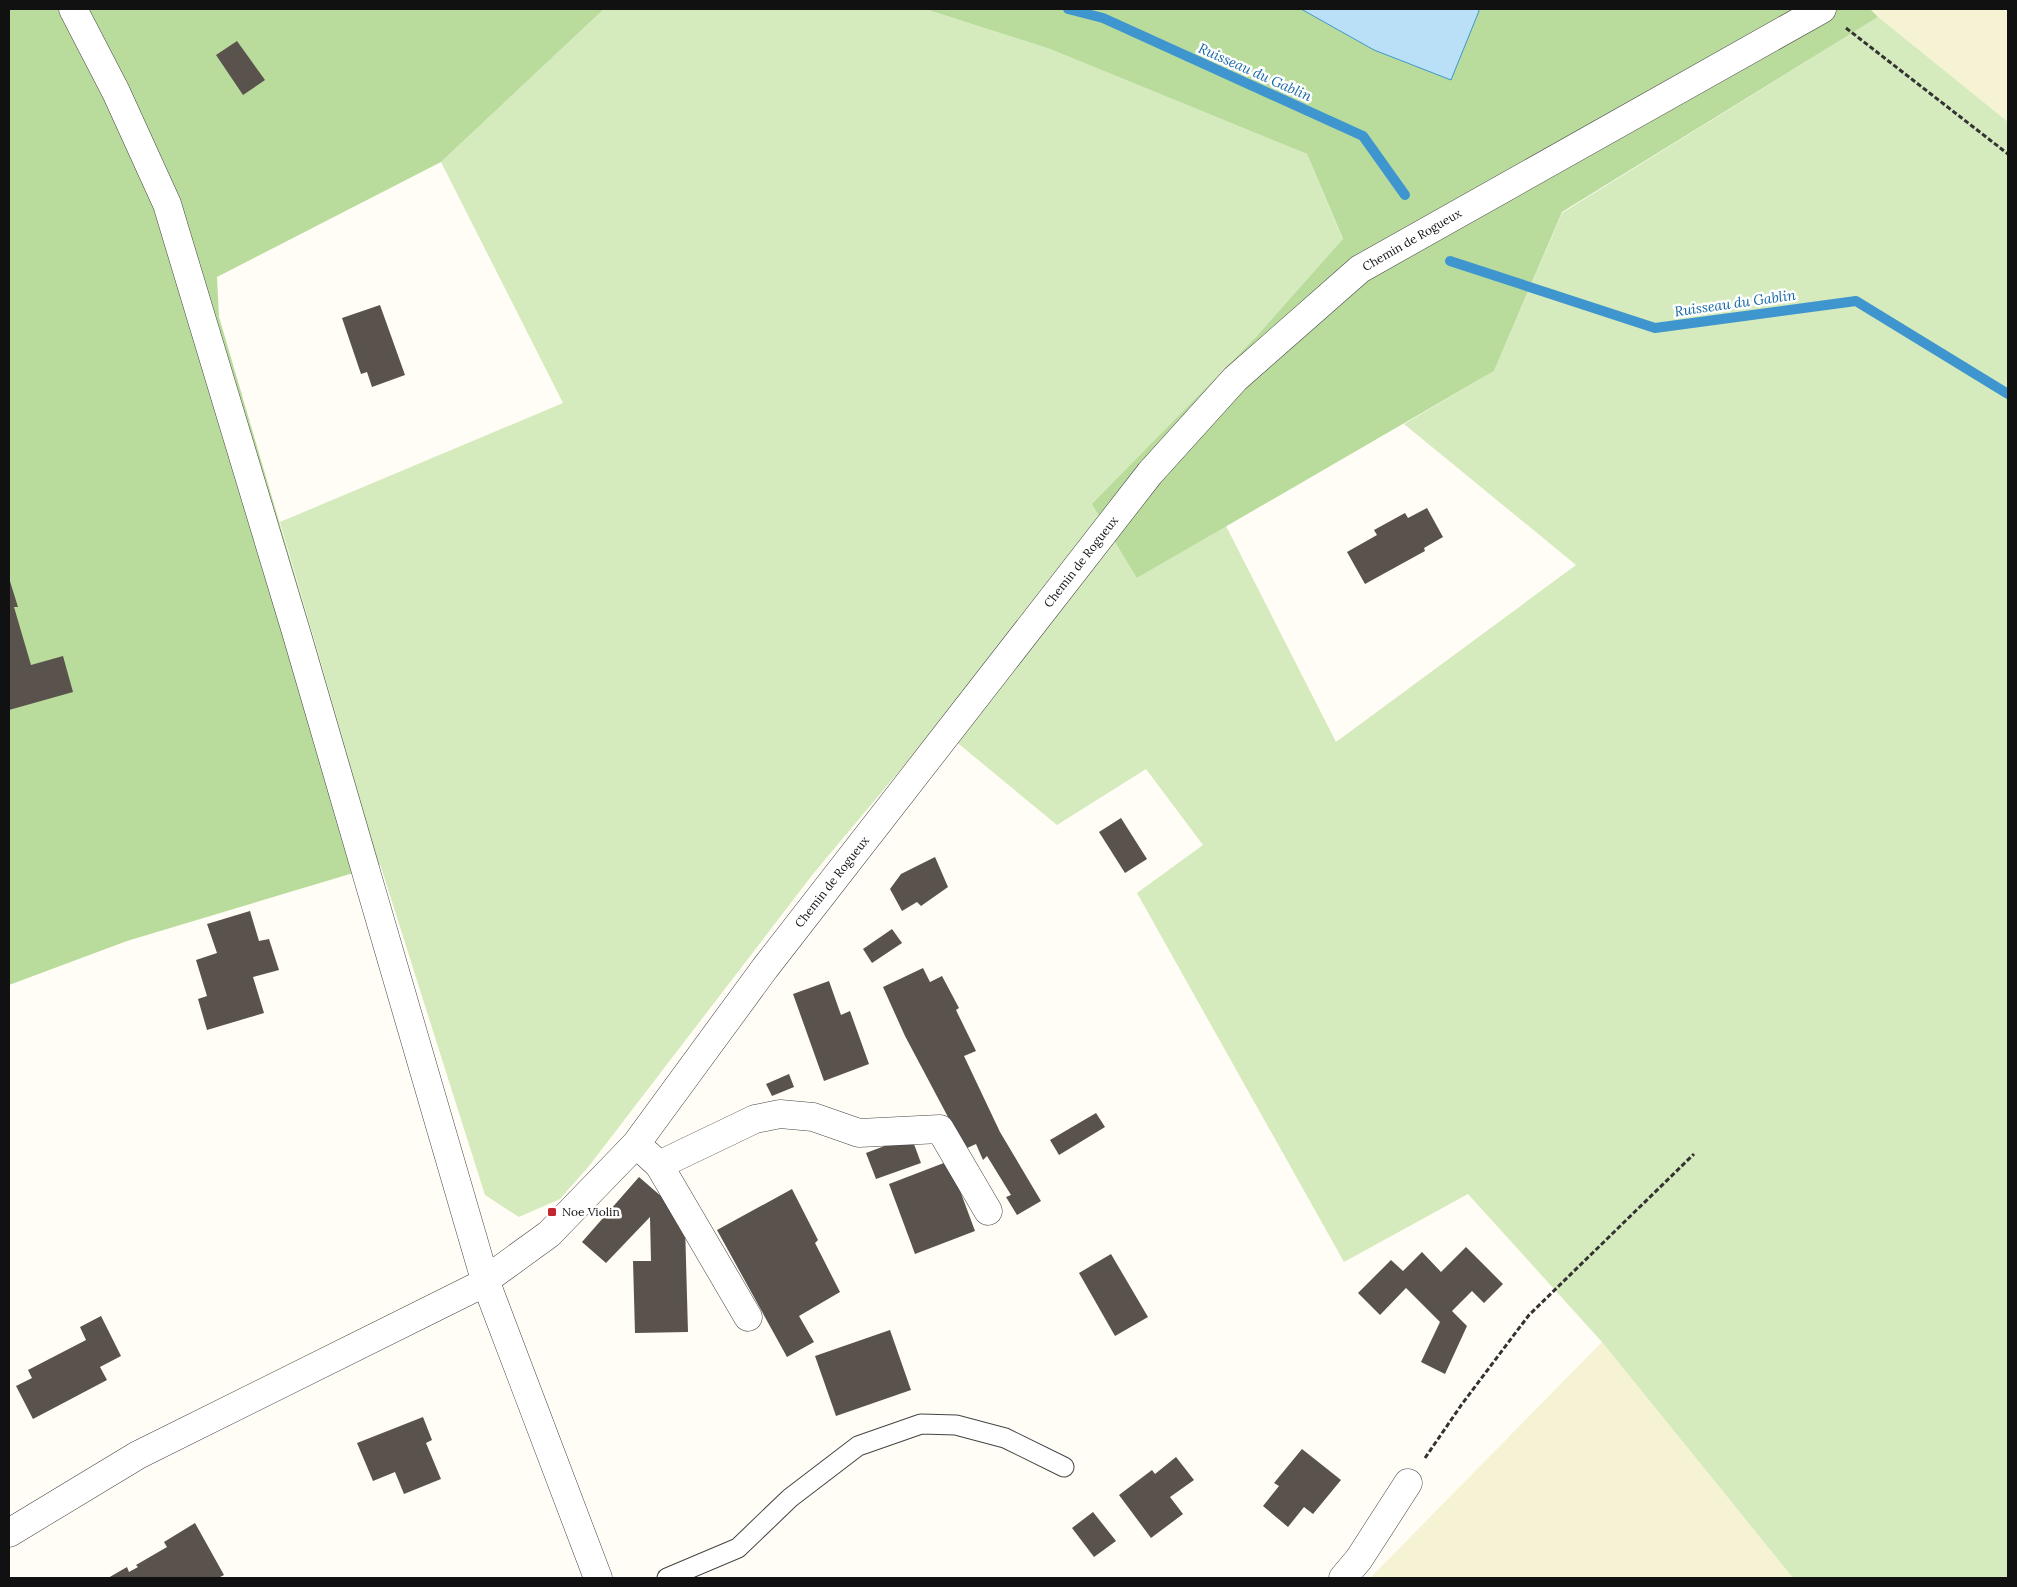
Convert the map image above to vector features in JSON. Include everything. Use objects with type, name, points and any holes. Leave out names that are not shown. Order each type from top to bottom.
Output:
[{"type":"street","points":[[73,9],[116,92],[167,204],[297,636],[485,1280],[598,1578]]},
{"type":"street","name":"Chemin de Rogueux","points":[[9,1533],[138,1455],[476,1287],[549,1234],[636,1144],[765,968],[1145,480],[1236,379],[1360,269],[1822,9]]},
{"type":"street","points":[[659,1165],[755,1119],[780,1114],[813,1117],[859,1132],[940,1129],[988,1210]]},
{"type":"street","points":[[636,1144],[659,1165],[748,1317]]},
{"type":"street","points":[[1343,1578],[1359,1559],[1408,1483]]},
{"type":"lane","points":[[667,1578],[738,1548],[790,1498],[858,1446],[921,1424],[956,1425],[1005,1438],[1064,1467]]},
{"type":"path","points":[[1843,26],[2008,154]]},
{"type":"path","points":[[1408,1483],[1462,1404],[1529,1315],[1694,1154]]},
{"type":"shaded area","points":[[1870,9],[2008,9],[2008,122],[1878,18]]},
{"type":"shaded area","points":[[1602,1342],[1793,1578],[1370,1578]]},
{"type":"green space","points":[[9,9],[604,9],[441,162],[217,277],[219,317],[380,865],[127,941],[9,985]]},
{"type":"green space","points":[[604,9],[925,9],[1050,49],[1307,154],[1343,240],[1256,337],[1137,578],[1226,526],[1336,742],[1576,565],[1404,424],[1494,371],[1562,213],[1878,17],[2008,122],[2008,1578],[1793,1578],[1602,1342],[1468,1194],[1344,1262],[1137,893],[1203,845],[1146,769],[1057,825],[937,726],[813,874],[589,1166],[560,1199],[519,1217],[485,1195],[374,845],[280,522],[563,403],[441,162]]},
{"type":"green space","points":[[925,9],[1870,9],[1878,17],[1562,212],[1494,371],[1137,578],[1092,504],[1256,337],[1343,239],[1307,154],[1050,49]]},
{"type":"water","points":[[1301,9],[1478,9],[1479,11],[1451,80],[1374,50]]},
{"type":"building","points":[[237,41],[265,80],[243,95],[216,55]]},
{"type":"building","points":[[380,305],[405,375],[372,387],[367,372],[361,374],[342,318]]},
{"type":"building","points":[[1427,508],[1443,537],[1424,548],[1425,551],[1365,584],[1347,552],[1377,535],[1374,530],[1405,513],[1408,518]]},
{"type":"building","points":[[9,578],[18,607],[14,607],[31,665],[63,656],[73,692],[9,710]]},
{"type":"building","points":[[1121,818],[1147,859],[1125,873],[1099,832]]},
{"type":"building","points":[[935,857],[948,887],[921,906],[917,902],[902,911],[890,889],[901,874]]},
{"type":"building","points":[[250,911],[259,941],[269,939],[279,970],[253,977],[264,1013],[207,1030],[198,999],[207,996],[196,960],[217,953],[207,924]]},
{"type":"building","points":[[892,929],[902,943],[872,963],[863,949]]},
{"type":"building","points":[[923,968],[930,982],[942,976],[959,1008],[956,1010],[976,1051],[964,1056],[1000,1132],[1041,1201],[1017,1215],[1006,1197],[1011,1195],[987,1156],[983,1160],[976,1144],[965,1149],[905,1036],[883,987]]},
{"type":"building","points":[[829,981],[841,1015],[850,1011],[869,1064],[824,1081],[793,994]]},
{"type":"building","points":[[789,1074],[794,1087],[772,1096],[766,1084]]},
{"type":"building","points":[[1096,1113],[1105,1127],[1059,1155],[1050,1140]]},
{"type":"building","points":[[911,1136],[921,1163],[876,1179],[866,1153]]},
{"type":"building","points":[[949,1161],[975,1231],[915,1254],[889,1184]]},
{"type":"building","points":[[639,1177],[677,1210],[685,1225],[688,1332],[635,1333],[633,1261],[651,1261],[650,1217],[606,1263],[582,1242]]},
{"type":"building","points":[[792,1189],[818,1240],[815,1243],[840,1292],[799,1316],[814,1342],[787,1357],[717,1230]]},
{"type":"building","points":[[1466,1247],[1503,1284],[1484,1303],[1472,1291],[1452,1311],[1467,1326],[1445,1374],[1421,1362],[1440,1322],[1406,1288],[1380,1315],[1358,1293],[1391,1260],[1403,1271],[1422,1252],[1441,1272]]},
{"type":"building","points":[[1111,1254],[1148,1317],[1115,1336],[1079,1273]]},
{"type":"building","points":[[101,1316],[121,1356],[100,1367],[107,1380],[33,1419],[16,1386],[32,1378],[28,1370],[86,1340],[80,1327]]},
{"type":"building","points":[[890,1330],[911,1390],[836,1416],[815,1356]]},
{"type":"building","points":[[423,1417],[432,1440],[426,1443],[441,1479],[404,1494],[395,1472],[373,1481],[357,1443]]},
{"type":"building","points":[[1302,1449],[1341,1480],[1313,1514],[1304,1507],[1288,1527],[1263,1506],[1279,1486],[1274,1483]]},
{"type":"building","points":[[1176,1457],[1194,1480],[1170,1497],[1183,1514],[1151,1538],[1119,1495],[1152,1470],[1155,1474]]},
{"type":"building","points":[[1093,1512],[1116,1541],[1094,1557],[1072,1528]]},
{"type":"building","points":[[195,1523],[224,1575],[218,1578],[108,1578],[127,1567],[129,1572],[138,1567],[136,1565],[167,1547],[164,1542]]},
{"type":"waterway","name":"Ruisseau du Gablin","points":[[1068,9],[1103,18],[1363,136],[1405,195]]},
{"type":"waterway","name":"Ruisseau du Gablin","points":[[1450,261],[1655,328],[1856,301],[2008,394]]},
{"type":"place","name":"Noe Violin","points":[[552,1212]]}]
